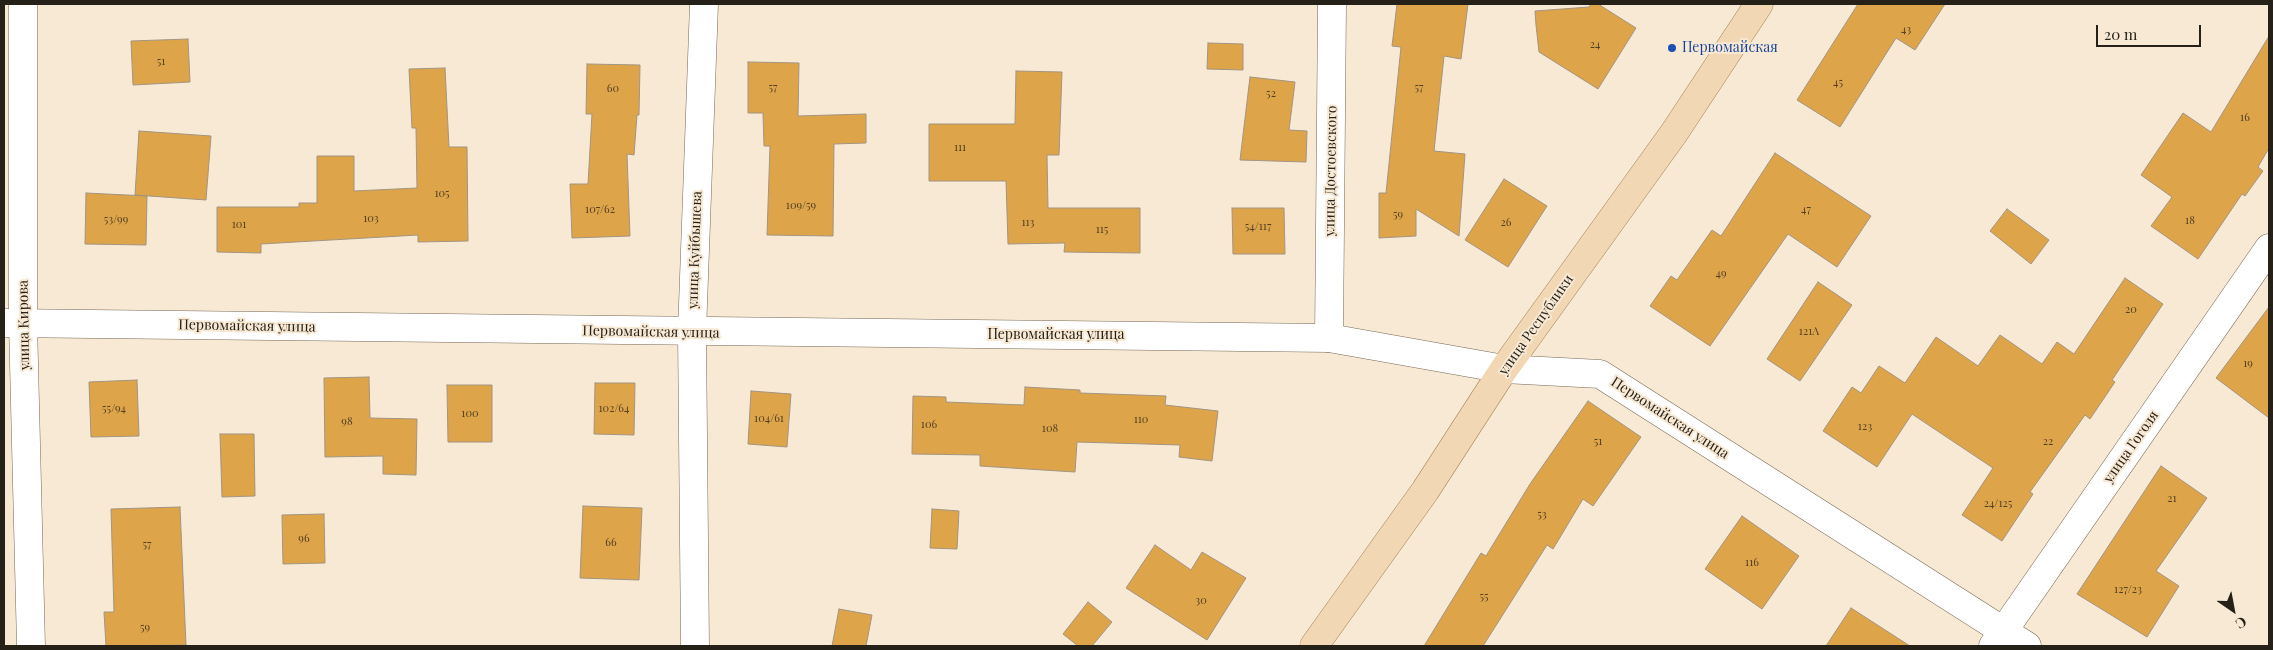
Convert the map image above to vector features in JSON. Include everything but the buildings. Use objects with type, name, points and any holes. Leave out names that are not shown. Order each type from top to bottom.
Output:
[{"type":"main road","name":"улица Республики","points":[[1314,646],[1425,491],[1504,369],[1674,133],[1759,4]]},
{"type":"street","name":"улица Кирова","points":[[23,4],[13,323],[31,646]]},
{"type":"street","name":"улица Куйбышева","points":[[695,646],[692,332],[704,4]]},
{"type":"street","name":"улица Достоевского","points":[[1329,338],[1332,4]]},
{"type":"street","name":"улица Гоголя","points":[[1999,639],[2269,248]]},
{"type":"street","name":"Первомайская улица","points":[[13,323],[1329,338],[1504,369],[1600,374],[1999,639],[2027,646]]},
{"type":"place","name":"Первомайская","points":[[1672,48]]}]
